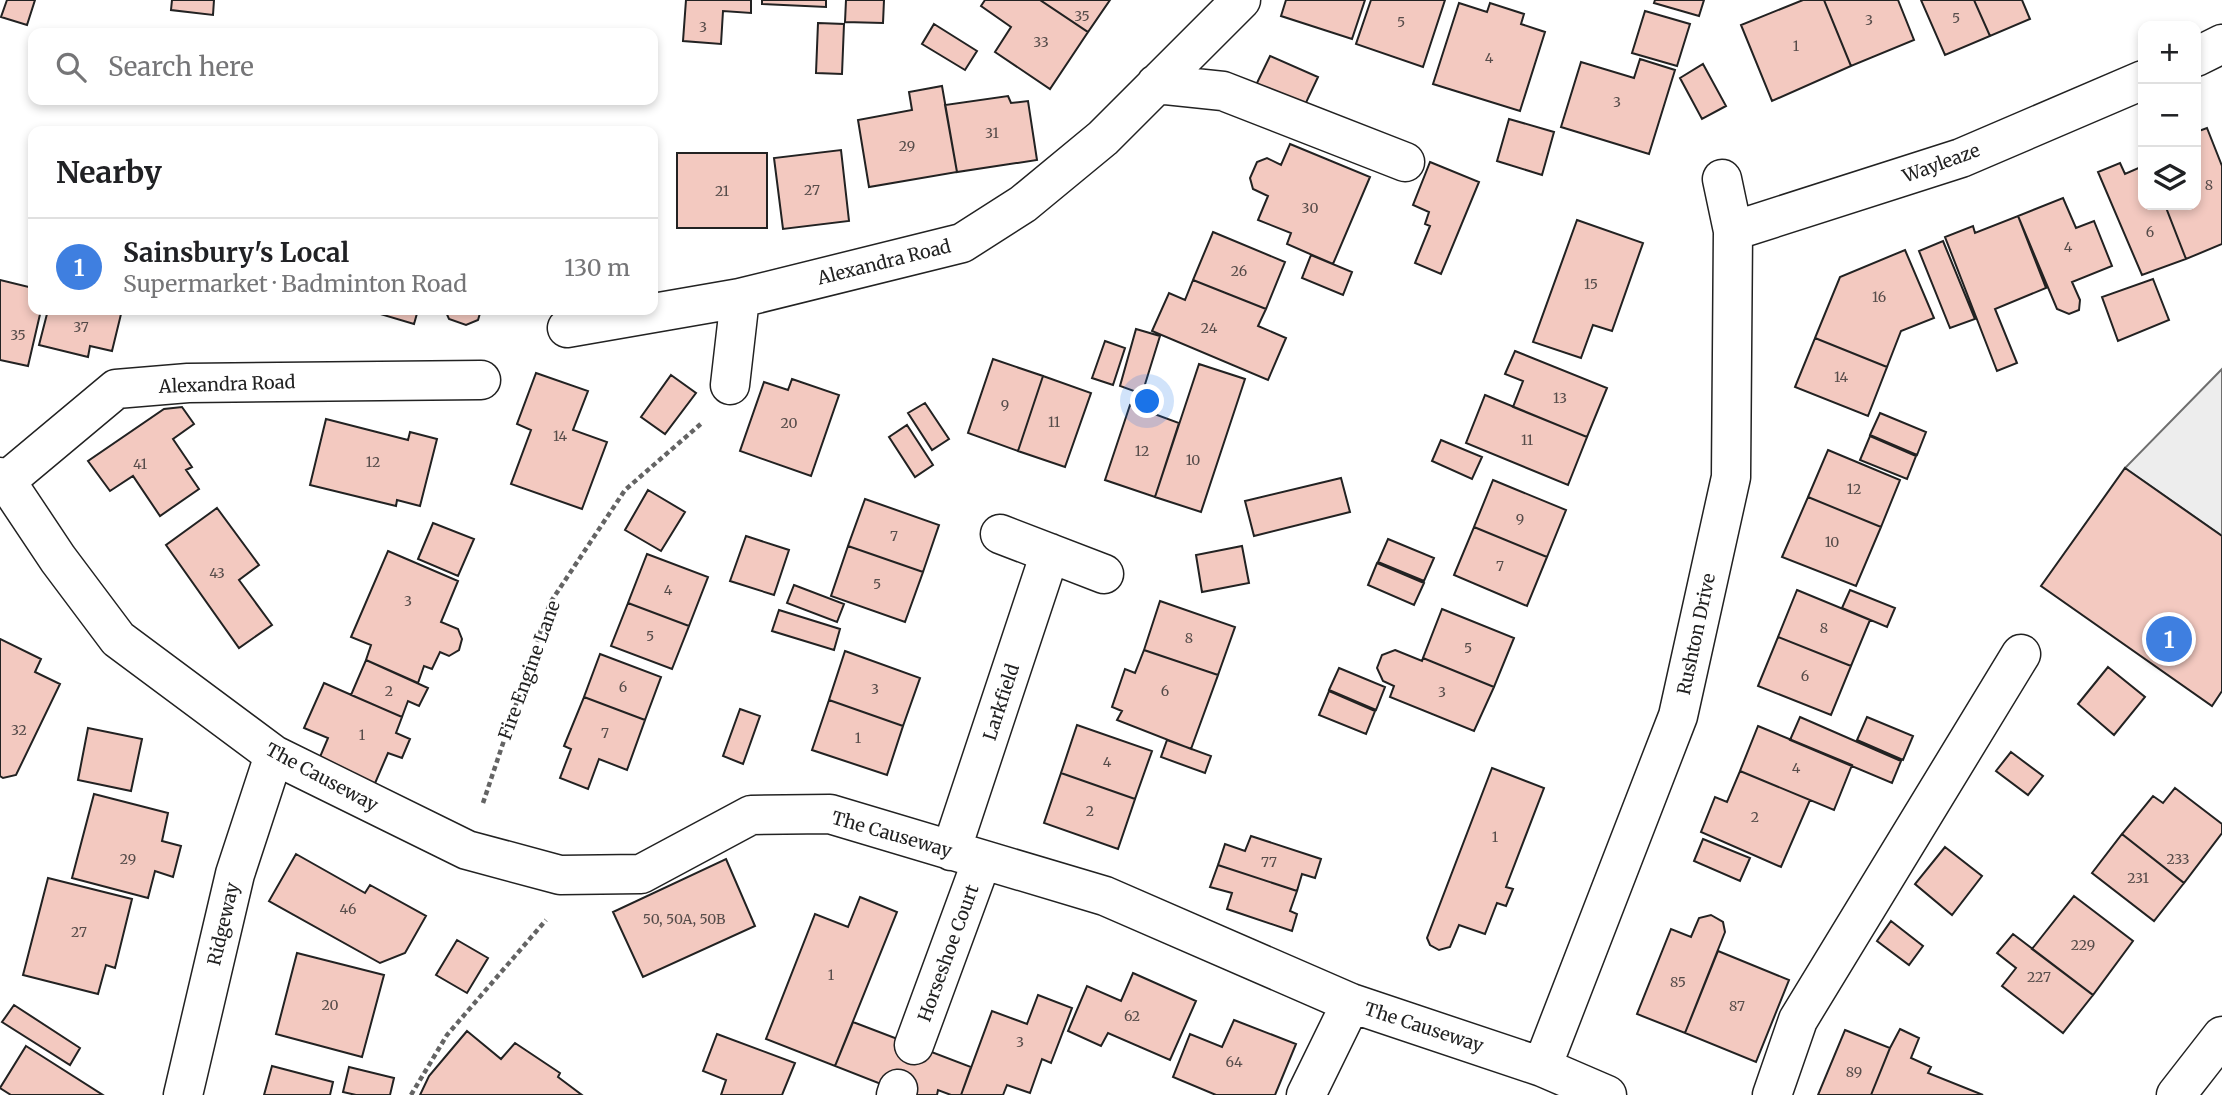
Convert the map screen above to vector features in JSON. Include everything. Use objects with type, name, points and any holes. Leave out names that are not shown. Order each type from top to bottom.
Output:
[{"type":"street","name":"Alexandra Road","points":[[658,312],[740,298],[962,243],[1023,204],[1103,138],[1241,0]]},
{"type":"street","points":[[2201,54],[2222,44]]},
{"type":"street","name":"Wayleaze","points":[[1733,231],[1961,158],[2138,82]]},
{"type":"street","points":[[1156,84],[1223,92],[1405,162]]},
{"type":"street","name":"Rushton Drive","points":[[1542,1067],[1678,716],[1731,477],[1733,231],[1722,179]]},
{"type":"street","points":[[730,386],[740,298]]},
{"type":"street","name":"Alexandra Road","points":[[567,328],[642,315]]},
{"type":"street","name":"Alexandra Road","points":[[3,479],[116,389],[188,383],[481,380]]},
{"type":"street","name":"The Causeway","points":[[3,479],[118,639],[274,755],[467,850],[560,875],[641,874],[751,815],[830,814],[1105,896],[1351,1003],[1542,1067],[1607,1095]]},
{"type":"street","points":[[1000,534],[1104,574]]},
{"type":"street","name":"Larkfield","points":[[967,856],[1050,553]]},
{"type":"street","points":[[1772,1095],[1798,1020],[2021,654]]},
{"type":"street","name":"Ridgeway","points":[[183,1095],[235,874],[274,755]]},
{"type":"street","name":"Horseshoe Court","points":[[914,1045],[967,856]]},
{"type":"street","points":[[1306,1095],[1351,1003]]},
{"type":"street","points":[[2176,1095],[2222,1036]]},
{"type":"path","name":"Fire Engine Lane","points":[[467,850],[550,603],[625,490],[699,427],[730,386]]},
{"type":"path","points":[[411,1095],[447,1035],[585,875]]},
{"type":"shaded area","points":[[2222,369],[2222,536],[2125,468]]},
{"type":"building","points":[[7,0],[35,0],[27,25],[1,17]]},
{"type":"building","points":[[172,0],[214,0],[213,15],[171,10]]},
{"type":"building","points":[[686,0],[751,0],[751,13],[723,11],[721,44],[683,41]]},
{"type":"building","points":[[762,0],[826,0],[826,7],[762,4]]},
{"type":"building","points":[[846,0],[884,0],[883,23],[845,22]]},
{"type":"building","points":[[985,0],[1040,0],[1088,32],[1050,89],[995,52],[1011,27],[981,6]]},
{"type":"building","points":[[1040,0],[1110,0],[1088,32]]},
{"type":"building","points":[[1286,0],[1365,0],[1352,39],[1281,16]]},
{"type":"building","points":[[1371,0],[1445,0],[1423,67],[1356,44]]},
{"type":"building","points":[[1655,0],[1704,0],[1699,16],[1654,3]]},
{"type":"building","points":[[1803,0],[1824,0],[1851,66],[1772,101],[1741,25]]},
{"type":"building","points":[[1824,0],[1898,0],[1914,40],[1851,66]]},
{"type":"building","points":[[1921,0],[1974,0],[1990,36],[1945,55]]},
{"type":"building","points":[[1974,0],[2022,0],[2030,19],[1990,36]]},
{"type":"building","points":[[1459,3],[1487,12],[1490,3],[1524,14],[1521,24],[1545,32],[1520,111],[1433,84]]},
{"type":"building","points":[[1645,11],[1690,24],[1677,66],[1632,53]]},
{"type":"building","points":[[818,23],[844,24],[842,74],[816,73]]},
{"type":"building","points":[[934,24],[977,51],[965,70],[922,44]]},
{"type":"building","points":[[1270,56],[1318,77],[1304,107],[1256,85]]},
{"type":"building","points":[[1640,59],[1675,70],[1649,154],[1561,127],[1581,62],[1634,78]]},
{"type":"building","points":[[1703,64],[1726,106],[1702,119],[1680,78]]},
{"type":"building","points":[[942,86],[957,172],[869,187],[858,120],[912,110],[909,92]]},
{"type":"building","points":[[1008,96],[1011,103],[1028,101],[1037,160],[957,172],[945,105]]},
{"type":"building","points":[[1509,119],[1554,132],[1542,175],[1497,161]]},
{"type":"building","points":[[2207,128],[2222,166],[2222,244],[2186,259],[2167,210],[2201,210],[2201,130]]},
{"type":"building","points":[[1290,144],[1370,177],[1333,264],[1287,244],[1291,233],[1258,220],[1268,196],[1253,189],[1250,178],[1257,162],[1267,158],[1281,165]]},
{"type":"building","points":[[841,150],[849,221],[783,229],[774,158]]},
{"type":"building","points":[[677,153],[767,153],[767,228],[677,228]]},
{"type":"building","points":[[1430,162],[1479,182],[1441,274],[1415,263],[1430,226],[1425,224],[1429,212],[1413,205]]},
{"type":"building","points":[[2120,163],[2125,174],[2138,168],[2138,210],[2167,210],[2186,259],[2142,275],[2098,172]]},
{"type":"building","points":[[2063,198],[2076,228],[2094,221],[2112,266],[2072,282],[2080,300],[2079,310],[2069,314],[2057,309],[2018,216]]},
{"type":"building","points":[[2018,216],[2046,288],[1995,309],[2017,363],[1997,371],[1945,237],[1973,226],[1975,233]]},
{"type":"building","points":[[1577,220],[1643,243],[1612,331],[1593,325],[1581,358],[1533,342]]},
{"type":"building","points":[[1213,232],[1285,262],[1266,309],[1193,280]]},
{"type":"building","points":[[1943,241],[1975,319],[1950,328],[1919,251]]},
{"type":"building","points":[[1905,250],[1934,318],[1901,331],[1887,367],[1815,338],[1840,277]]},
{"type":"building","points":[[1311,255],[1352,272],[1343,295],[1302,278]]},
{"type":"building","points":[[2153,279],[2169,320],[2118,341],[2102,297]]},
{"type":"building","points":[[0,280],[28,287],[28,315],[40,315],[28,366],[0,360]]},
{"type":"building","points":[[1193,280],[1266,309],[1258,326],[1286,338],[1268,380],[1152,331],[1169,293],[1185,300]]},
{"type":"building","points":[[47,315],[121,315],[112,351],[90,346],[88,357],[39,345]]},
{"type":"building","points":[[383,315],[417,315],[414,324]]},
{"type":"building","points":[[447,315],[480,315],[478,320],[466,325],[449,319]]},
{"type":"building","points":[[1136,329],[1160,336],[1142,394],[1120,386]]},
{"type":"building","points":[[1815,338],[1887,367],[1868,416],[1795,387]]},
{"type":"building","points":[[1105,341],[1125,348],[1113,385],[1092,378]]},
{"type":"building","points":[[1515,351],[1607,388],[1587,437],[1513,407],[1523,381],[1505,374]]},
{"type":"building","points":[[993,359],[1043,376],[1018,451],[968,433]]},
{"type":"building","points":[[1199,364],[1245,379],[1201,512],[1155,497]]},
{"type":"building","points":[[536,373],[588,391],[573,430],[607,442],[582,509],[511,484],[531,430],[517,424]]},
{"type":"building","points":[[671,375],[696,393],[665,434],[641,417]]},
{"type":"building","points":[[1043,376],[1091,393],[1065,467],[1018,451]]},
{"type":"building","points":[[792,379],[839,395],[811,476],[740,451],[764,382],[788,390]]},
{"type":"building","points":[[1485,395],[1587,437],[1568,485],[1466,443]]},
{"type":"building","points":[[925,403],[949,439],[932,450],[908,413]]},
{"type":"building","points":[[1130,405],[1179,423],[1155,497],[1105,480]]},
{"type":"building","points":[[182,407],[194,424],[173,439],[192,467],[186,470],[199,489],[160,516],[133,476],[110,491],[88,461],[164,409]]},
{"type":"building","points":[[1880,413],[1926,432],[1917,455],[1870,435]]},
{"type":"building","points":[[326,419],[408,440],[410,432],[437,439],[420,506],[397,500],[396,506],[310,485]]},
{"type":"building","points":[[907,425],[933,465],[915,477],[889,437]]},
{"type":"building","points":[[1870,436],[1916,456],[1907,479],[1860,460]]},
{"type":"building","points":[[1441,440],[1482,457],[1472,479],[1432,461]]},
{"type":"building","points":[[1828,450],[1900,480],[1881,527],[1808,497]]},
{"type":"building","points":[[2125,468],[2222,536],[2222,691],[2212,706],[2041,586]]},
{"type":"building","points":[[1341,478],[1350,512],[1254,536],[1245,501]]},
{"type":"building","points":[[1493,480],[1566,510],[1547,557],[1474,527]]},
{"type":"building","points":[[648,490],[685,512],[661,551],[625,530]]},
{"type":"building","points":[[1808,497],[1881,527],[1856,586],[1782,557]]},
{"type":"building","points":[[865,499],[939,525],[923,572],[848,546]]},
{"type":"building","points":[[217,508],[259,565],[239,580],[272,625],[239,648],[166,545]]},
{"type":"building","points":[[433,523],[474,539],[458,576],[418,559]]},
{"type":"building","points":[[1474,527],[1547,557],[1527,606],[1454,575]]},
{"type":"building","points":[[746,536],[789,550],[774,595],[730,581]]},
{"type":"building","points":[[1388,539],[1434,558],[1424,581],[1378,562]]},
{"type":"building","points":[[848,546],[923,572],[905,622],[831,596]]},
{"type":"building","points":[[1242,546],[1249,583],[1202,592],[1196,555]]},
{"type":"building","points":[[388,551],[458,581],[441,622],[458,629],[462,639],[459,650],[449,656],[440,652],[432,669],[424,666],[418,683],[366,660],[371,645],[351,637]]},
{"type":"building","points":[[647,554],[708,577],[689,626],[628,603]]},
{"type":"building","points":[[1377,563],[1424,583],[1414,605],[1368,585]]},
{"type":"building","points":[[794,585],[844,604],[837,622],[787,603]]},
{"type":"building","points":[[1797,590],[1870,620],[1851,666],[1778,637]]},
{"type":"building","points":[[1850,590],[1895,608],[1887,627],[1842,608]]},
{"type":"building","points":[[1160,601],[1235,627],[1218,675],[1144,650]]},
{"type":"building","points":[[628,603],[689,626],[672,669],[611,646]]},
{"type":"building","points":[[1442,609],[1514,638],[1494,687],[1423,658]]},
{"type":"building","points":[[779,610],[840,629],[834,650],[772,631]]},
{"type":"building","points":[[1778,637],[1851,666],[1831,715],[1758,686]]},
{"type":"building","points":[[0,639],[41,659],[35,672],[60,684],[16,775],[3,778],[0,776]]},
{"type":"building","points":[[1144,650],[1218,675],[1191,749],[1117,720],[1122,711],[1112,707],[1125,669],[1135,673]]},
{"type":"building","points":[[1395,650],[1422,661],[1423,658],[1494,687],[1474,731],[1390,697],[1394,686],[1383,681],[1377,668],[1382,655]]},
{"type":"building","points":[[845,651],[920,678],[903,726],[829,700]]},
{"type":"building","points":[[600,654],[661,677],[645,720],[584,697]]},
{"type":"building","points":[[366,660],[428,688],[419,706],[408,701],[402,717],[351,695]]},
{"type":"building","points":[[2108,667],[2145,697],[2114,735],[2078,704]]},
{"type":"building","points":[[1339,668],[1385,687],[1376,710],[1329,690]]},
{"type":"building","points":[[324,683],[402,717],[396,733],[410,739],[402,758],[388,753],[373,788],[317,764],[328,738],[304,728]]},
{"type":"building","points":[[1329,691],[1375,711],[1366,734],[1319,715]]},
{"type":"building","points":[[584,697],[645,720],[627,770],[599,759],[588,789],[560,778],[571,749],[564,746]]},
{"type":"building","points":[[829,700],[903,726],[887,775],[812,750]]},
{"type":"building","points":[[740,709],[760,716],[743,764],[723,756]]},
{"type":"building","points":[[1800,717],[1901,761],[1892,783],[1790,740]]},
{"type":"building","points":[[1867,717],[1913,736],[1903,760],[1857,740]]},
{"type":"building","points":[[1077,725],[1152,751],[1135,799],[1061,773]]},
{"type":"building","points":[[1758,726],[1852,765],[1834,810],[1740,771]]},
{"type":"building","points":[[88,728],[142,739],[131,791],[78,780]]},
{"type":"building","points":[[1167,740],[1211,756],[1205,773],[1161,757]]},
{"type":"building","points":[[2011,752],[2043,776],[2028,795],[1996,771]]},
{"type":"building","points":[[1492,768],[1544,788],[1506,887],[1513,889],[1506,906],[1497,903],[1485,934],[1459,925],[1450,947],[1439,950],[1430,945],[1427,938]]},
{"type":"building","points":[[1740,771],[1810,800],[1781,867],[1701,832],[1715,797],[1727,802]]},
{"type":"building","points":[[1061,773],[1135,799],[1118,849],[1044,823]]},
{"type":"building","points":[[2175,788],[2222,824],[2222,833],[2184,883],[2122,834],[2153,796],[2163,803]]},
{"type":"building","points":[[94,794],[168,813],[162,841],[181,846],[173,877],[155,871],[148,898],[72,878]]},
{"type":"building","points":[[2122,834],[2184,883],[2154,921],[2092,873]]},
{"type":"building","points":[[1251,836],[1321,859],[1315,878],[1302,874],[1297,891],[1218,865],[1225,844],[1245,851]]},
{"type":"building","points":[[1703,839],[1750,858],[1740,881],[1694,861]]},
{"type":"building","points":[[1945,847],[1982,876],[1952,915],[1915,884]]},
{"type":"building","points":[[296,854],[365,893],[370,885],[426,916],[405,953],[380,963],[269,901]]},
{"type":"building","points":[[726,859],[755,926],[643,977],[613,912]]},
{"type":"building","points":[[1218,865],[1297,891],[1290,911],[1297,914],[1292,931],[1227,909],[1232,893],[1210,887]]},
{"type":"building","points":[[48,878],[132,899],[115,968],[106,965],[98,994],[23,975]]},
{"type":"building","points":[[2074,896],[2133,941],[2093,995],[2032,949]]},
{"type":"building","points":[[860,897],[897,912],[835,1066],[766,1039],[815,914],[848,927]]},
{"type":"building","points":[[1711,915],[1723,922],[1725,932],[1685,1033],[1637,1014],[1671,929],[1691,937],[1699,918]]},
{"type":"building","points":[[1891,921],[1923,946],[1909,965],[1877,941]]},
{"type":"building","points":[[2013,934],[2093,995],[2063,1033],[2002,986],[2016,968],[1997,953]]},
{"type":"building","points":[[457,940],[488,958],[467,993],[436,975]]},
{"type":"building","points":[[1718,951],[1789,980],[1756,1062],[1685,1033]]},
{"type":"building","points":[[297,953],[384,975],[362,1057],[276,1034]]},
{"type":"building","points":[[1133,973],[1196,1001],[1170,1060],[1108,1033],[1101,1046],[1068,1031],[1087,986],[1121,1001]]},
{"type":"building","points":[[1038,995],[1072,1008],[1051,1063],[1042,1059],[1030,1093],[1007,1085],[1003,1095],[961,1095],[992,1011],[1027,1024]]},
{"type":"building","points":[[14,1005],[80,1048],[70,1065],[2,1022]]},
{"type":"building","points":[[1234,1020],[1296,1044],[1275,1095],[1216,1095],[1173,1077],[1190,1034],[1222,1047]]},
{"type":"building","points":[[853,1022],[971,1067],[961,1095],[951,1095],[938,1090],[937,1095],[909,1095],[835,1066]]},
{"type":"building","points":[[1900,1029],[1919,1038],[1911,1058],[1931,1067],[1928,1073],[1983,1095],[1871,1095]]},
{"type":"building","points":[[1845,1030],[1890,1048],[1871,1095],[1818,1095]]},
{"type":"building","points":[[467,1031],[501,1059],[515,1043],[560,1073],[558,1077],[582,1095],[420,1095],[429,1076]]},
{"type":"building","points":[[717,1034],[795,1063],[782,1095],[721,1095],[726,1080],[703,1071]]},
{"type":"building","points":[[26,1046],[103,1095],[11,1095],[0,1088]]},
{"type":"building","points":[[272,1066],[333,1082],[330,1095],[264,1095]]},
{"type":"building","points":[[349,1067],[394,1078],[390,1095],[356,1095],[343,1092]]},
{"type":"place","name":"Sainsbury's Local","points":[[2169,639]]}]
